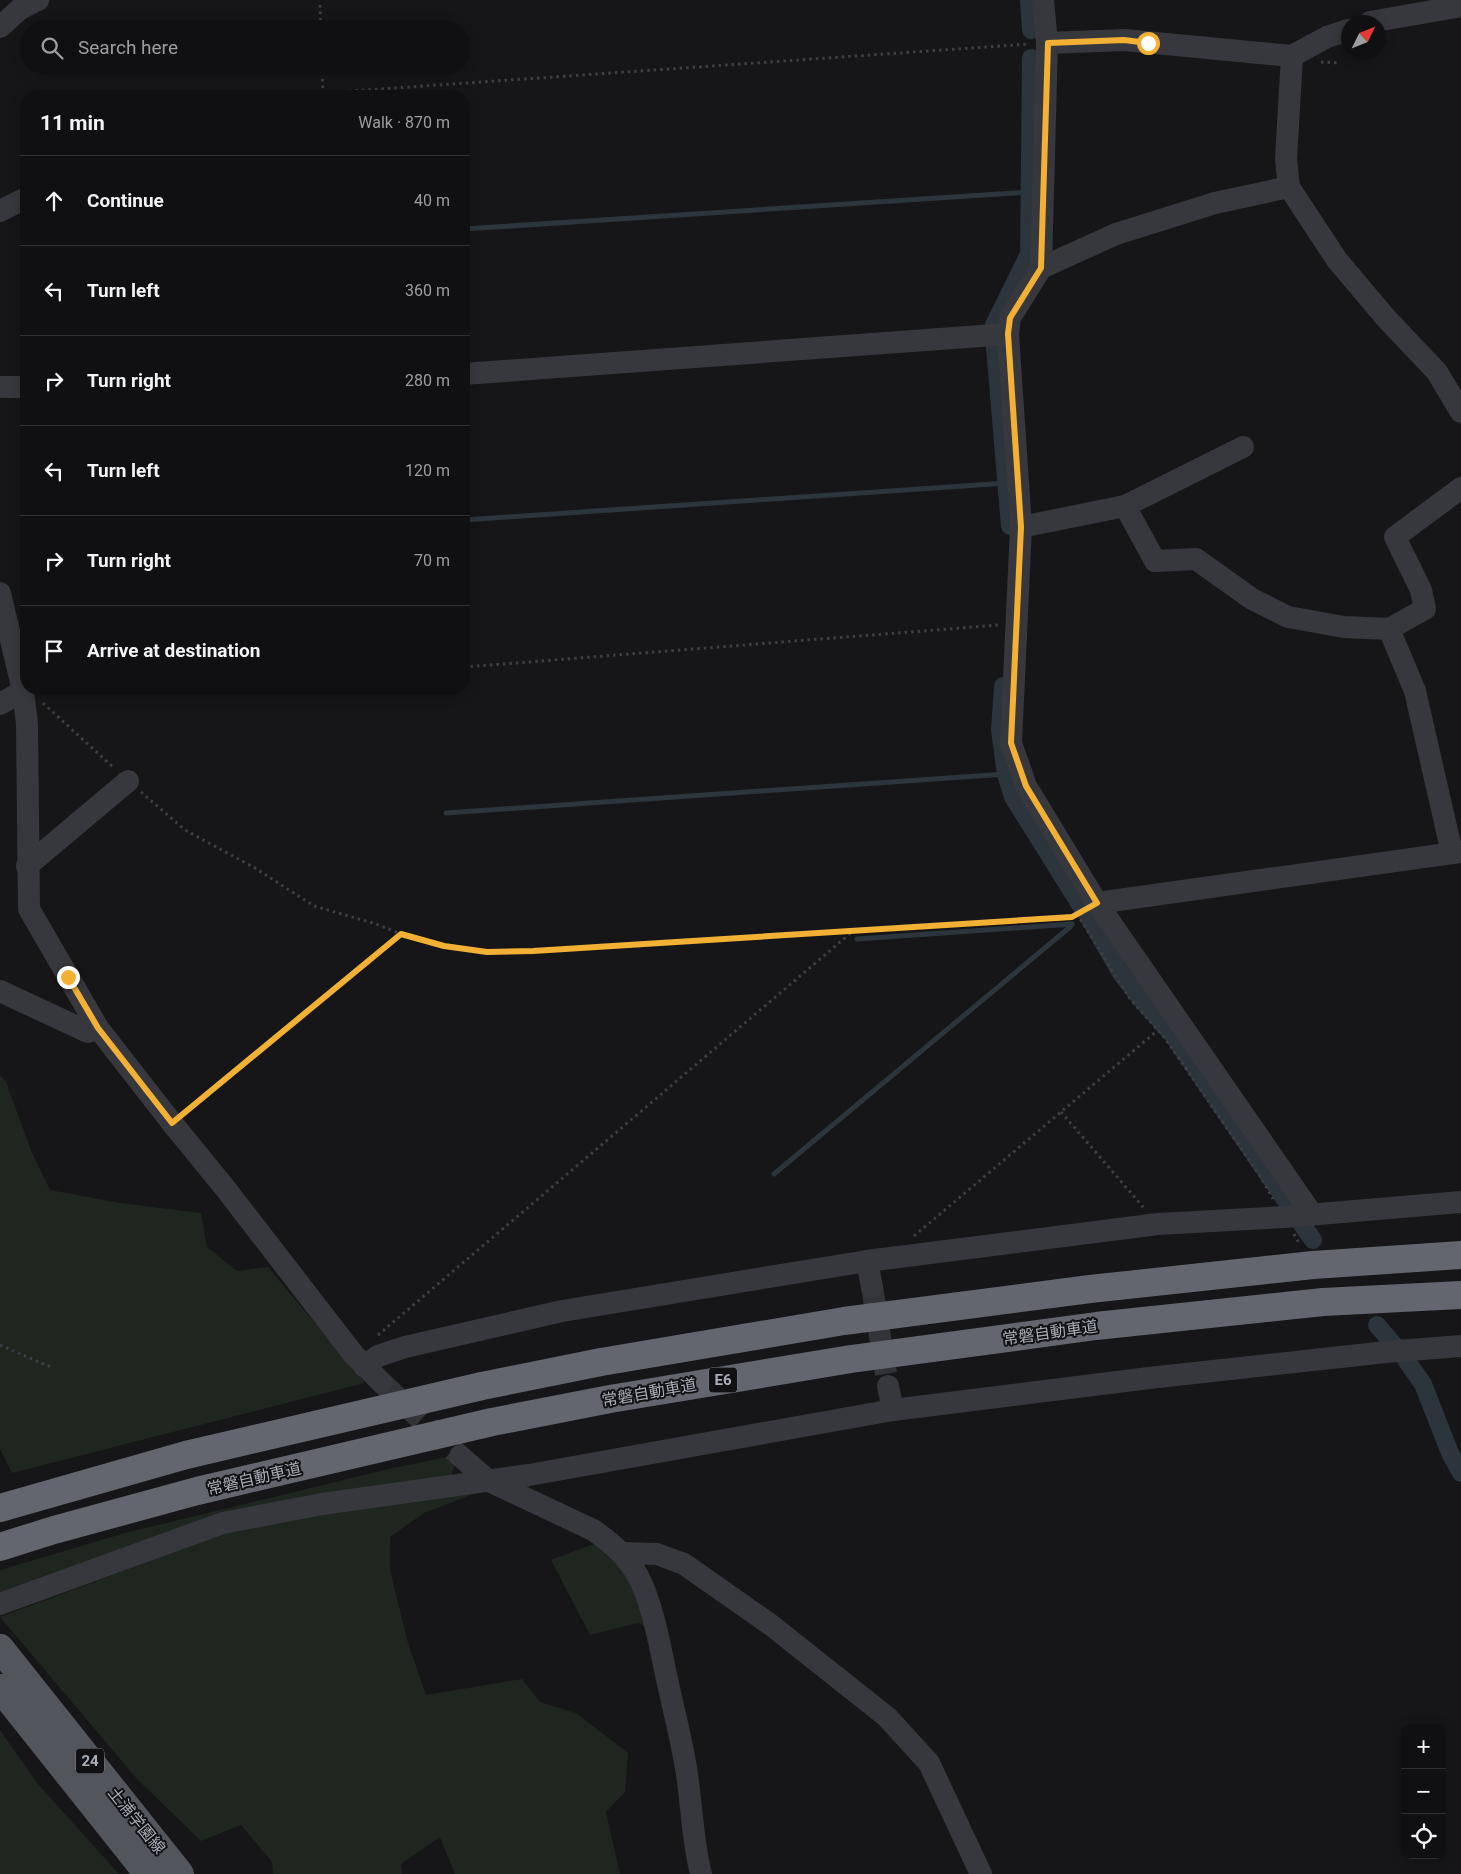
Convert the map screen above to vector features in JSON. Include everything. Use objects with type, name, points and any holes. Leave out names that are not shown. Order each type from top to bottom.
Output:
[{"type":"highway","name":"E6","points":[[0,1508],[186,1455],[473,1388],[601,1362],[844,1322],[1090,1289],[1313,1265],[1461,1255]]},
{"type":"highway","name":"常磐自動車道","points":[[0,1547],[54,1530],[197,1491],[492,1422],[610,1399],[851,1359],[1096,1326],[1323,1302],[1461,1295]]},
{"type":"main road","name":"土浦学園線","points":[[0,1648],[180,1874]]},
{"type":"main road","name":"土浦学園線","points":[[0,1688],[148,1874]]},
{"type":"street","points":[[0,28],[20,9],[38,0]]},
{"type":"street","points":[[1044,0],[1048,43],[1041,268],[1010,318],[1008,334],[1021,527],[1011,743],[1026,786],[1097,903],[1312,1214]]},
{"type":"street","points":[[1386,19],[1461,6]]},
{"type":"street","points":[[1048,43],[1124,40],[1292,56],[1341,33]]},
{"type":"street","points":[[1292,56],[1286,159],[1289,187],[1337,260],[1437,372],[1461,412]]},
{"type":"street","points":[[1041,268],[1116,234],[1215,202],[1289,187]]},
{"type":"street","points":[[0,211],[20,201]]},
{"type":"street","points":[[470,374],[1008,334]]},
{"type":"street","points":[[0,387],[20,387]]},
{"type":"street","points":[[1021,527],[1126,506],[1243,447]]},
{"type":"street","points":[[1126,506],[1155,561],[1196,559],[1252,599],[1288,617],[1344,627],[1389,629],[1425,609],[1421,590],[1395,537],[1461,488]]},
{"type":"street","points":[[0,593],[20,678]]},
{"type":"street","points":[[1097,903],[1457,852],[1415,691],[1389,629]]},
{"type":"street","points":[[0,704],[20,693]]},
{"type":"street","points":[[23,695],[27,724],[28,909],[98,1028],[359,1360],[381,1382]]},
{"type":"street","points":[[27,866],[128,781]]},
{"type":"street","points":[[0,991],[88,1032],[98,1028]]},
{"type":"street","points":[[359,1360],[404,1347],[562,1311],[877,1260],[1158,1224],[1284,1217],[1461,1202]]},
{"type":"street","points":[[872,1287],[877,1260]]},
{"type":"street","points":[[0,1604],[223,1523],[322,1504],[489,1481],[893,1410],[1168,1376],[1386,1352],[1461,1346]]},
{"type":"street","points":[[888,1386],[893,1410]]},
{"type":"street","points":[[460,1456],[489,1481],[593,1530],[622,1553],[637,1574],[647,1596],[658,1638],[686,1769],[695,1850],[700,1874]]},
{"type":"street","points":[[622,1553],[657,1554],[684,1564],[772,1625],[888,1717],[929,1763],[981,1874]]},
{"type":"path","points":[[320,5],[320,20]]},
{"type":"path","points":[[393,90],[1048,43]]},
{"type":"path","points":[[322,75],[323,90]]},
{"type":"path","points":[[470,667],[1017,624]]},
{"type":"path","points":[[32,695],[38,698],[128,781],[185,830],[255,868],[314,906],[444,946],[487,952],[533,951],[1072,917],[1097,903]]},
{"type":"path","points":[[1076,914],[1130,999],[1158,1030],[1260,1176],[1284,1217]]},
{"type":"path","points":[[359,1360],[853,931]]},
{"type":"path","points":[[172,1123],[401,934]]},
{"type":"path","points":[[877,1260],[1061,1112],[1158,1030]]},
{"type":"path","points":[[1061,1112],[1158,1224]]},
{"type":"path","points":[[0,1345],[53,1368]]},
{"type":"shaded area","points":[[0,1075],[6,1082],[32,1153],[50,1190],[120,1203],[201,1213],[207,1247],[237,1271],[268,1267],[365,1383],[12,1473],[0,1449]]},
{"type":"shaded area","points":[[453,1456],[456,1462],[451,1476],[227,1515],[0,1597],[0,1570],[125,1533],[393,1468]]},
{"type":"shaded area","points":[[474,1494],[424,1513],[390,1537],[390,1570],[408,1643],[426,1695],[522,1679],[540,1702],[576,1713],[628,1753],[625,1792],[606,1812],[620,1874],[455,1874],[440,1837],[401,1864],[402,1874],[273,1874],[272,1862],[241,1825],[201,1841],[137,1779],[0,1617],[228,1532],[384,1502]]},
{"type":"shaded area","points":[[598,1544],[625,1572],[633,1584],[647,1627],[638,1623],[590,1635],[551,1560]]},
{"type":"shaded area","points":[[0,1730],[37,1783],[119,1874],[0,1874]]},
{"type":"waterway","points":[[1029,0],[1031,30]]},
{"type":"waterway","points":[[994,325],[1029,254],[1031,58]]},
{"type":"waterway","points":[[470,229],[1030,192]]},
{"type":"waterway","points":[[995,347],[1010,526]]},
{"type":"waterway","points":[[470,520],[1007,483]]},
{"type":"waterway","points":[[1003,686],[1000,730],[1006,774],[1013,797],[1081,906]]},
{"type":"waterway","points":[[446,813],[1006,774]]},
{"type":"waterway","points":[[1087,914],[1121,973],[1172,1034],[1289,1205]]},
{"type":"waterway","points":[[857,939],[1072,924]]},
{"type":"waterway","points":[[774,1174],[1072,924]]},
{"type":"waterway","points":[[1301,1223],[1313,1240]]},
{"type":"waterway","points":[[1377,1325],[1395,1346]]},
{"type":"waterway","points":[[1406,1360],[1423,1384],[1450,1453],[1461,1473]]},
{"type":"tunnel","points":[[872,1287],[888,1386]]},
{"type":"tunnel","points":[[381,1382],[460,1456]]},
{"type":"route","points":[[68,977],[98,1028],[172,1123],[401,934],[444,946],[487,952],[533,951],[1072,917],[1097,903],[1026,786],[1011,743],[1021,527],[1008,334],[1010,318],[1041,268],[1048,43],[1124,40],[1148,43]]}]
